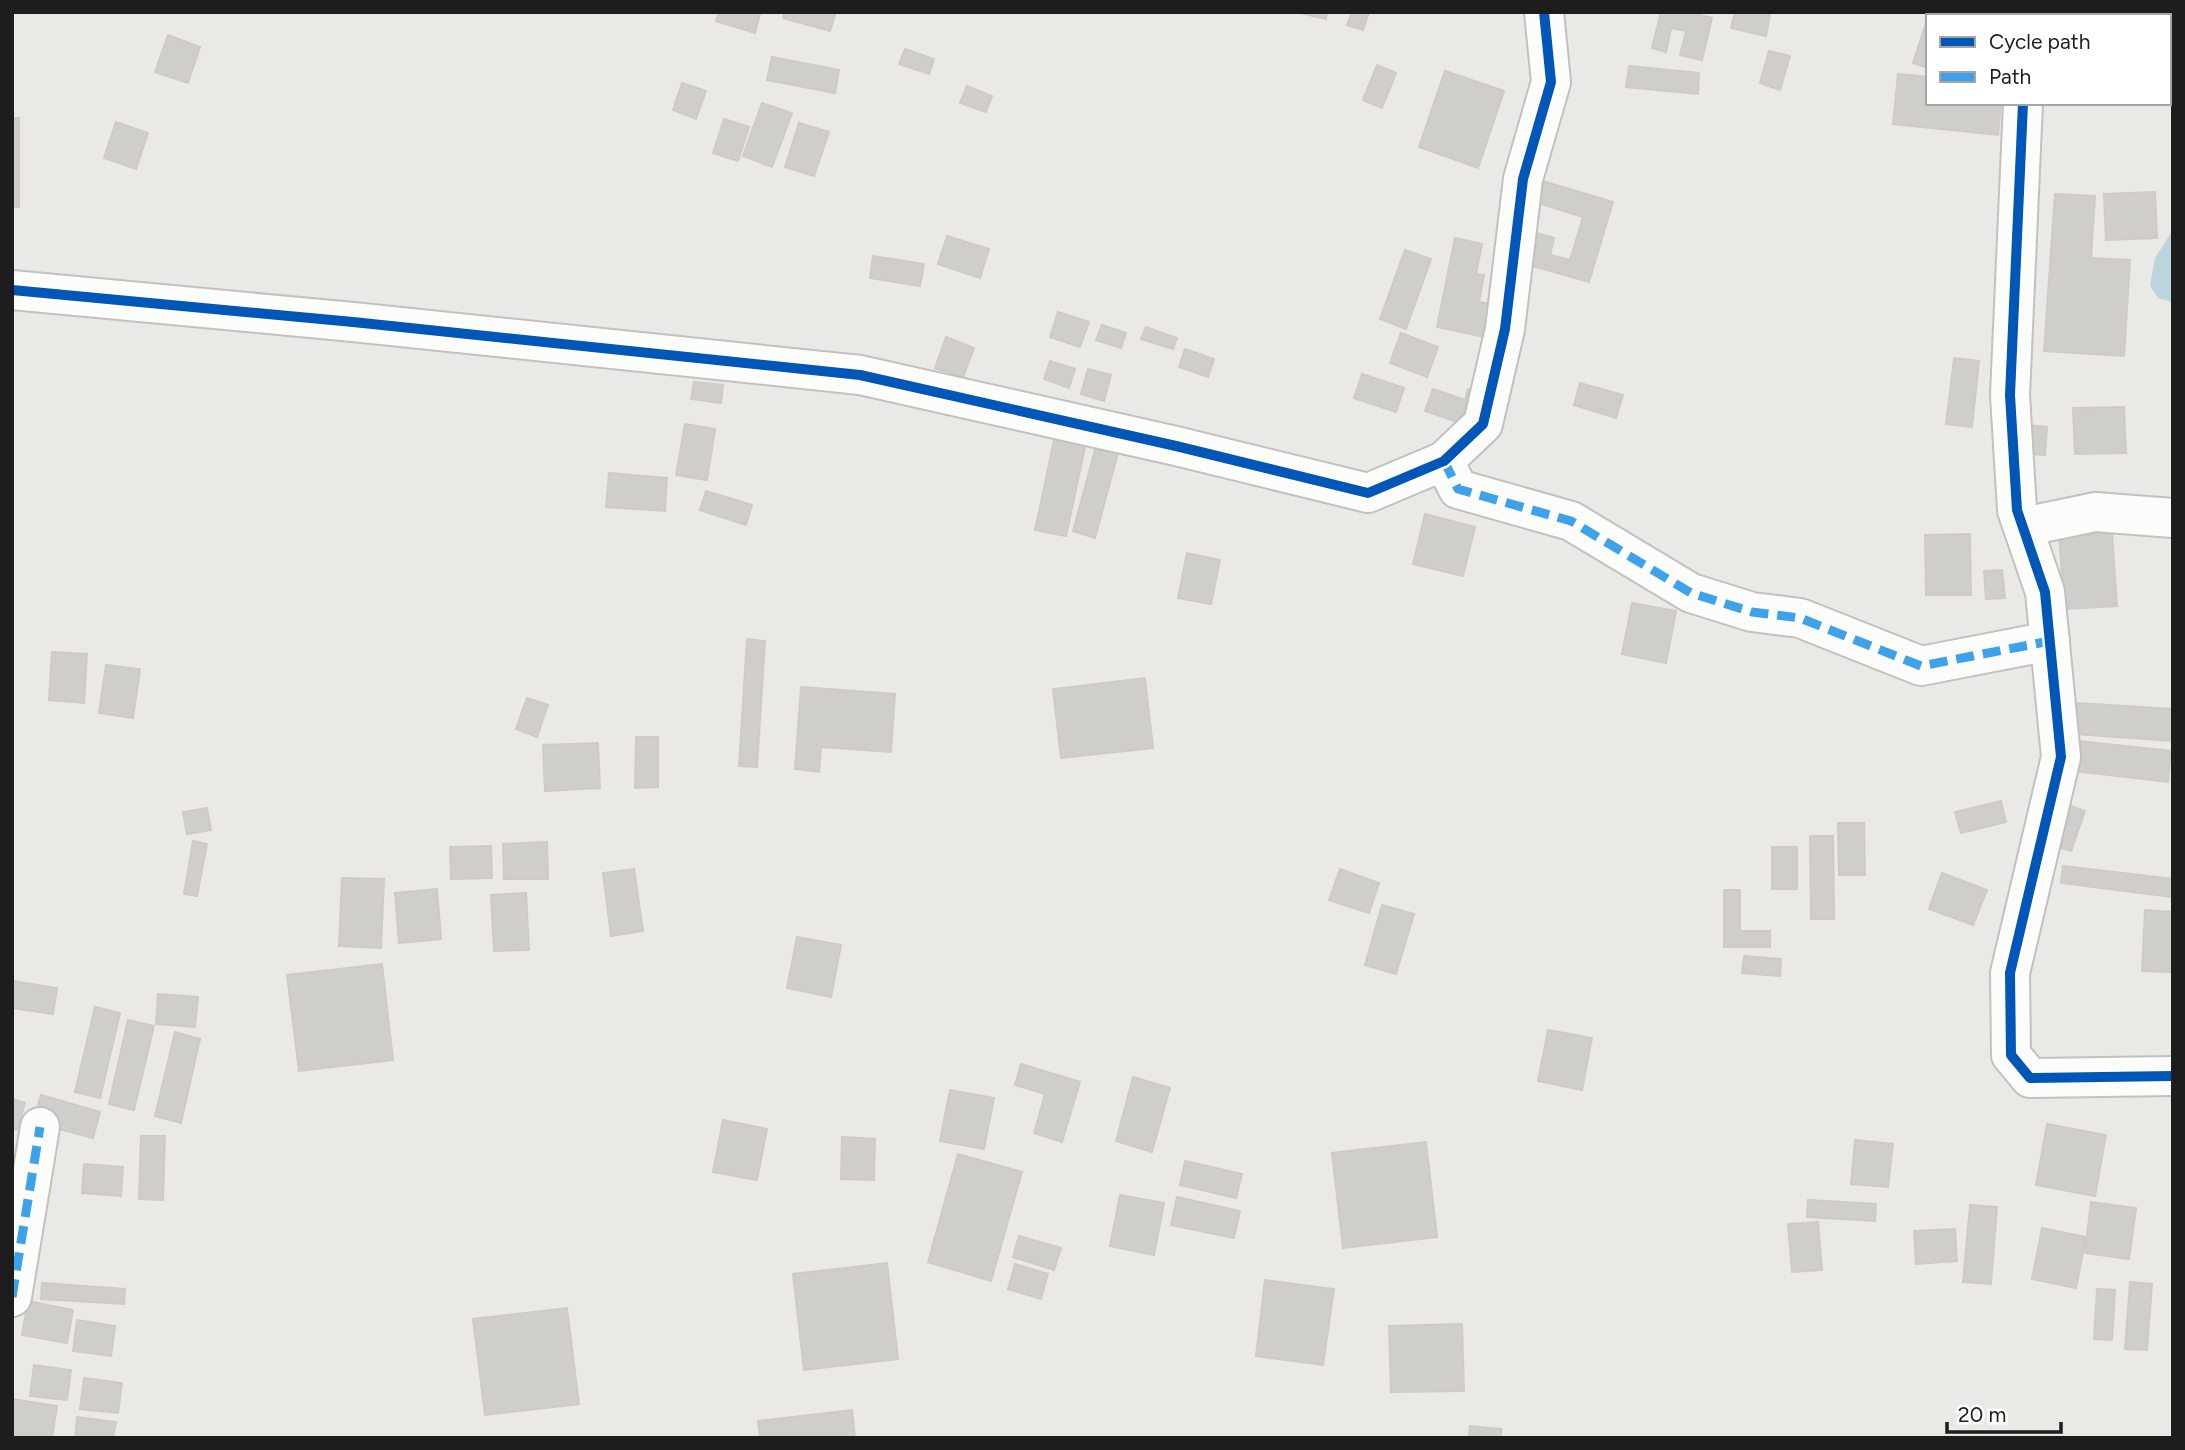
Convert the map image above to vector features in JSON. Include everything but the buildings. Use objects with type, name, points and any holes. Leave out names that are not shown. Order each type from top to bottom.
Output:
[{"type":"street","points":[[12,290],[326,319],[860,375],[1176,446],[1368,493],[1444,461],[1483,424],[1505,329],[1523,180],[1551,82],[1544,12]]},
{"type":"street","points":[[2023,105],[2010,395],[2017,510],[2045,592],[2061,757],[2011,973],[2011,1055],[2030,1078],[2173,1076]]},
{"type":"street","points":[[1444,461],[1458,489],[1571,520],[1691,593],[1752,612],[1800,618],[1921,666],[2050,641]]},
{"type":"street","points":[[2023,527],[2095,512],[2173,518]]},
{"type":"street","points":[[12,1297],[40,1127]]},
{"type":"water","points":[[2173,230],[2173,302],[2158,298],[2150,286],[2155,258]]},
{"type":"marked path","points":[[1444,461],[1458,489],[1571,521],[1691,593],[1752,612],[1800,618],[1921,666],[2050,641]]},
{"type":"marked path","points":[[12,1297],[40,1127]]},
{"type":"cycle path","points":[[12,290],[353,322],[860,375],[1176,446],[1368,493],[1444,461],[1483,424],[1505,329],[1523,179],[1551,82],[1544,12]]},
{"type":"cycle path","points":[[2023,105],[2010,395],[2017,510],[2045,592],[2061,757],[2010,973],[2011,1055],[2030,1078],[2173,1076]]}]
